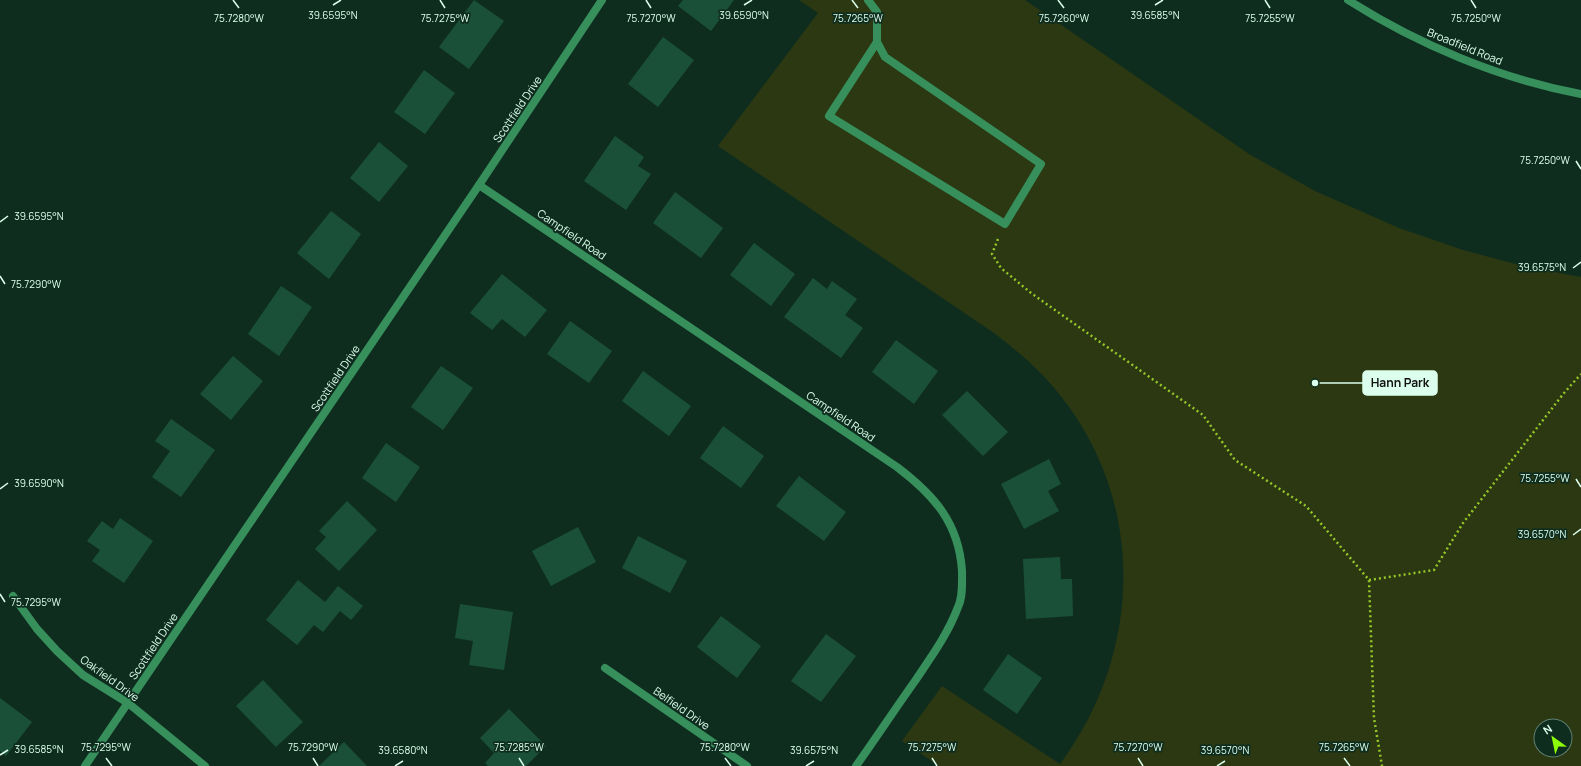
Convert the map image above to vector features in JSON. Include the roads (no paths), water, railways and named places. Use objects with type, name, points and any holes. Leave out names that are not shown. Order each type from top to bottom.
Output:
[{"type":"street","name":"Scottfield Drive","points":[[85,766],[480,185],[602,0]]},
{"type":"street","points":[[868,0],[877,12],[877,42],[885,56],[1041,164],[1005,224],[829,116],[877,42]]},
{"type":"street","name":"Broadfield Road","points":[[1348,0],[1374,17],[1425,43],[1472,62],[1530,82],[1581,94]]},
{"type":"street","name":"Campfield Road","points":[[480,185],[897,467],[919,484],[934,499],[947,517],[956,539],[961,562],[962,584],[959,606],[947,630],[928,661],[856,766]]},
{"type":"street","name":"Oakfield Drive","points":[[13,596],[37,629],[57,651],[83,675],[128,703],[205,766]]},
{"type":"street","name":"Belfield Drive","points":[[604,668],[747,766]]},
{"type":"place","name":"Hann Park","points":[[1315,383]]}]
